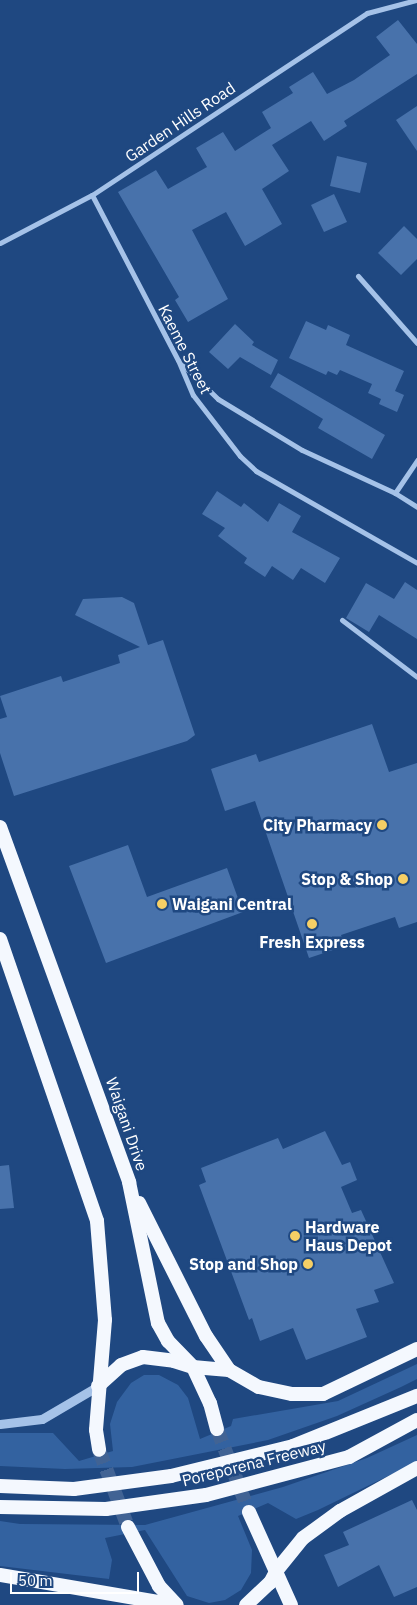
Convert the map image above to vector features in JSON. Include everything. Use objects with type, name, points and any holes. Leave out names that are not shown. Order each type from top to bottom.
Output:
[{"type":"highway","name":"Waigani Drive","points":[[0,827],[129,1182],[158,1323],[168,1341],[193,1368],[210,1403],[217,1429]]},
{"type":"highway","points":[[0,940],[97,1221],[105,1320],[98,1386],[96,1430],[100,1450]]},
{"type":"highway","points":[[129,1182],[206,1336],[229,1370]]},
{"type":"highway","points":[[98,1386],[130,1359],[142,1356],[174,1361],[193,1368],[229,1370],[259,1387],[292,1394],[323,1394],[417,1349]]},
{"type":"highway","name":"Poreporena Freeway","points":[[0,1486],[74,1489],[171,1476],[293,1446],[417,1396]]},
{"type":"highway","name":"Poreporena Freeway","points":[[0,1507],[106,1509],[206,1496],[349,1457],[417,1420]]},
{"type":"highway","points":[[246,1605],[270,1584],[277,1570],[303,1538],[340,1511],[417,1468]]},
{"type":"highway","points":[[249,1512],[277,1570],[291,1605]]},
{"type":"highway","points":[[128,1527],[155,1579],[176,1605]]},
{"type":"highway","points":[[0,1575],[176,1605]]},
{"type":"street","name":"Garden Hills Road","points":[[0,243],[92,196],[367,13],[416,0]]},
{"type":"street","name":"Kaeme Street","points":[[92,196],[178,360],[192,395],[256,471],[417,563]]},
{"type":"street","points":[[358,276],[417,343]]},
{"type":"street","points":[[178,360],[218,399],[302,450],[395,493],[417,507]]},
{"type":"street","points":[[395,493],[417,460]]},
{"type":"street","points":[[342,620],[417,677]]},
{"type":"street","points":[[0,1424],[42,1419],[98,1386]]},
{"type":"shaded area","points":[[417,1364],[417,1379],[337,1416],[268,1440],[132,1467],[65,1469],[0,1466],[0,1433],[53,1433],[79,1461],[113,1451],[110,1424],[117,1402],[131,1383],[144,1375],[159,1375],[178,1385],[188,1398],[200,1439],[231,1426],[233,1419],[338,1401]]},
{"type":"shaded area","points":[[417,1435],[417,1462],[318,1510],[296,1519],[268,1503],[238,1516],[252,1550],[251,1573],[241,1590],[225,1600],[209,1603],[187,1596],[145,1530],[105,1538],[112,1560],[109,1579],[0,1566],[0,1521],[20,1524],[145,1525],[283,1487],[367,1458]]},
{"type":"building","points":[[398,20],[417,44],[417,74],[344,121],[347,126],[324,141],[311,121],[272,145],[289,171],[262,189],[282,224],[245,246],[226,212],[192,230],[228,299],[188,322],[175,300],[179,297],[118,192],[156,170],[168,189],[207,167],[196,148],[223,132],[235,151],[271,128],[262,112],[293,93],[289,87],[313,72],[327,94],[354,80],[390,55],[376,37]]},
{"type":"building","points":[[417,106],[417,151],[396,120]]},
{"type":"building","points":[[337,156],[367,163],[360,193],[330,186]]},
{"type":"building","points":[[334,194],[347,222],[324,232],[311,205]]},
{"type":"building","points":[[404,226],[417,239],[417,259],[401,275],[378,253]]},
{"type":"building","points":[[306,321],[326,330],[328,325],[350,335],[346,345],[404,371],[395,391],[404,395],[397,412],[379,404],[381,399],[368,393],[372,384],[340,370],[337,375],[328,371],[326,375],[289,358]]},
{"type":"building","points":[[235,324],[254,342],[252,345],[278,360],[271,375],[240,357],[228,369],[209,352]]},
{"type":"building","points":[[278,373],[385,435],[372,459],[318,428],[323,419],[270,387]]},
{"type":"building","points":[[217,491],[241,507],[244,503],[268,522],[279,503],[301,516],[292,532],[340,558],[325,583],[301,568],[293,580],[272,566],[265,577],[244,563],[247,558],[218,536],[225,528],[202,514]]},
{"type":"building","points":[[405,582],[417,590],[417,639],[379,615],[369,632],[346,618],[366,583],[394,599]]},
{"type":"building","points":[[122,597],[134,603],[148,645],[163,640],[195,735],[187,741],[14,796],[0,753],[0,719],[7,717],[0,696],[61,676],[63,682],[120,663],[118,655],[140,647],[75,615],[83,599]]},
{"type":"building","name":"Waigani Central","points":[[372,724],[389,772],[417,763],[417,922],[399,928],[395,917],[341,935],[345,946],[309,958],[255,801],[225,811],[211,769],[256,754],[259,762]]},
{"type":"building","name":"Waigani Central","points":[[128,845],[147,897],[227,868],[243,912],[106,963],[69,866]]},
{"type":"building","name":"Stop and Shop","points":[[325,1131],[342,1165],[350,1162],[357,1180],[341,1187],[352,1213],[361,1210],[394,1283],[374,1290],[379,1302],[356,1309],[367,1337],[306,1360],[293,1328],[260,1341],[252,1318],[249,1320],[199,1185],[206,1182],[201,1168],[278,1138],[283,1149]]},
{"type":"building","points":[[9,1165],[14,1208],[0,1209],[0,1166]]},
{"type":"building","points":[[412,1500],[417,1510],[417,1587],[394,1597],[379,1565],[338,1587],[324,1555],[349,1545],[343,1532]]},
{"type":"tunnel","points":[[217,1429],[249,1512]]},
{"type":"tunnel","points":[[99,1450],[128,1527]]},
{"type":"place","name":"City Pharmacy","points":[[382,825]]},
{"type":"place","name":"Stop & Shop","points":[[403,879]]},
{"type":"place","name":"Waigani Central","points":[[162,904]]},
{"type":"place","name":"Fresh Express","points":[[312,924]]},
{"type":"place","name":"Hardware Haus Depot","points":[[295,1236]]},
{"type":"place","name":"Stop and Shop","points":[[308,1264]]}]
